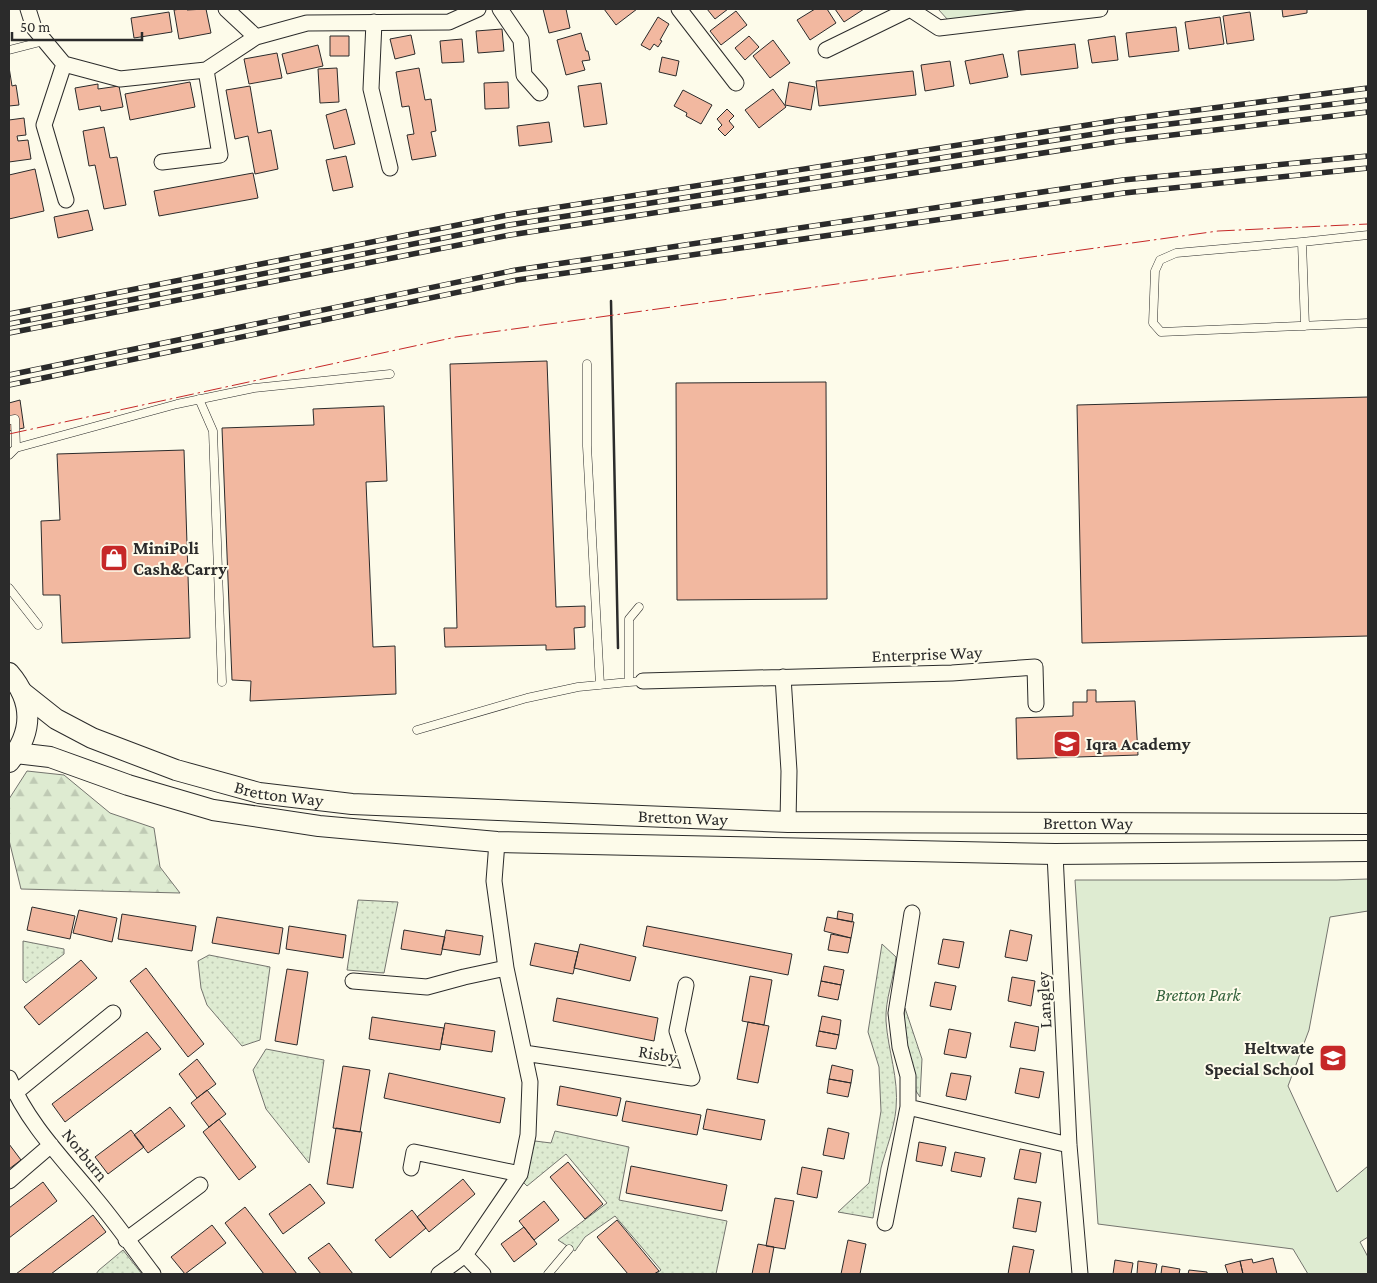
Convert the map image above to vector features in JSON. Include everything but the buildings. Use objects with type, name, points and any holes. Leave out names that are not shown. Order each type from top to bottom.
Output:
[{"type":"street","points":[[28,9],[34,28],[64,64],[120,79],[206,70],[256,37],[307,23],[449,22],[478,9]]},
{"type":"street","points":[[226,9],[256,37]]},
{"type":"street","points":[[500,9],[521,40],[524,74],[540,93]]},
{"type":"street","points":[[679,9],[736,83]]},
{"type":"street","points":[[826,50],[910,9],[939,28],[1100,9]]},
{"type":"street","points":[[374,22],[371,89],[390,168]]},
{"type":"street","points":[[64,64],[44,125],[66,200]]},
{"type":"street","points":[[162,162],[220,155],[206,70]]},
{"type":"street","name":"Enterprise Way","points":[[636,682],[952,673],[1035,667],[1036,704]]},
{"type":"street","points":[[9,673],[22,692],[27,711],[26,731],[12,758]]},
{"type":"street","points":[[783,677],[789,771],[788,822]]},
{"type":"street","name":"Bretton Way","points":[[22,692],[56,719],[92,738],[176,770],[259,792],[352,804],[788,822],[1368,824]]},
{"type":"street","name":"Bretton Way","points":[[12,758],[50,758],[128,785],[213,810],[319,826],[496,842],[1055,854],[1368,851]]},
{"type":"street","points":[[439,1274],[465,1255],[520,1174],[528,1136],[530,1082],[506,968],[494,881],[496,842]]},
{"type":"street","name":"Langley","points":[[1055,854],[1070,1145],[1080,1274]]},
{"type":"street","points":[[885,1223],[908,1107],[908,1076],[900,1047],[896,1013],[912,913]]},
{"type":"street","points":[[353,981],[428,987],[506,968]]},
{"type":"street","name":"Risby","points":[[524,1053],[692,1078],[677,1030],[686,985]]},
{"type":"street","points":[[15,1094],[113,1013]]},
{"type":"street","name":"Norburn","points":[[9,1078],[15,1094],[51,1145],[96,1199],[153,1274]]},
{"type":"street","points":[[908,1107],[1070,1145]]},
{"type":"street","points":[[9,1181],[51,1145]]},
{"type":"street","points":[[411,1168],[414,1152],[520,1174]]},
{"type":"street","points":[[126,1240],[200,1185]]},
{"type":"street","points":[[465,1255],[483,1274]]},
{"type":"lane","points":[[9,50],[44,42]]},
{"type":"lane","points":[[1368,235],[1176,253],[1160,260],[1155,271],[1152,323],[1161,332],[1368,323]]},
{"type":"lane","points":[[1302,242],[1305,326]]},
{"type":"lane","points":[[587,364],[587,446],[600,685]]},
{"type":"lane","points":[[9,455],[16,448],[199,399],[254,388],[390,374]]},
{"type":"lane","points":[[199,399],[213,431],[222,682]]},
{"type":"lane","points":[[9,420],[15,419],[16,448]]},
{"type":"lane","points":[[9,588],[38,625]]},
{"type":"lane","points":[[417,730],[527,698],[578,687],[636,682],[629,619],[638,607]]},
{"type":"lane","points":[[548,1274],[569,1250]]},
{"type":"green space","points":[[938,9],[1029,9],[948,20]]},
{"type":"green space","points":[[27,771],[64,775],[110,813],[154,828],[160,867],[180,893],[21,889],[9,840],[9,799]]},
{"type":"green space","name":"Bretton Park","points":[[1368,879],[1368,911],[1330,917],[1309,1030],[1288,1086],[1337,1192],[1368,1166],[1368,1237],[1360,1242],[1368,1257],[1368,1274],[1308,1274],[1293,1249],[1098,1224],[1075,880]]},
{"type":"green space","points":[[358,900],[398,902],[384,973],[347,970]]},
{"type":"green space","points":[[23,941],[64,949],[64,954],[26,983],[23,980]]},
{"type":"green space","points":[[882,944],[896,957],[886,1021],[897,1098],[892,1131],[881,1168],[873,1218],[838,1212],[869,1183],[881,1111],[879,1067],[868,1032]]},
{"type":"green space","points":[[209,955],[270,967],[260,1040],[242,1046],[207,1005],[201,988],[198,961]]},
{"type":"green space","points":[[905,1008],[922,1059],[920,1097],[916,1091],[903,1037]]},
{"type":"green space","points":[[266,1049],[324,1060],[309,1163],[266,1109],[253,1070]]},
{"type":"green space","points":[[555,1131],[629,1147],[619,1200],[727,1221],[716,1274],[656,1274],[661,1270],[615,1216],[585,1237],[575,1251],[558,1240],[607,1203],[566,1154],[527,1186],[523,1182],[535,1141],[551,1143]]},
{"type":"green space","points":[[123,1250],[142,1274],[96,1274],[99,1270]]},
{"type":"railway","points":[[9,314],[508,215],[1120,120],[1368,88]]},
{"type":"railway","points":[[9,324],[509,225],[1120,130],[1368,100]]},
{"type":"railway","points":[[9,333],[510,235],[1121,141],[1368,112]]},
{"type":"railway","points":[[9,375],[516,270],[1123,180],[1368,156]]},
{"type":"railway","points":[[9,385],[517,280],[1124,193],[1368,168]]},
{"type":"wall","points":[[611,301],[618,648]]},
{"type":"power","points":[[9,434],[456,337],[1218,231],[1368,224]]},
{"type":"place","name":"MiniPoli Cash&Carry","points":[[114,558]]},
{"type":"place","name":"Iqra Academy","points":[[1067,744]]},
{"type":"place","name":"Heltwate Special School","points":[[1333,1058]]}]
